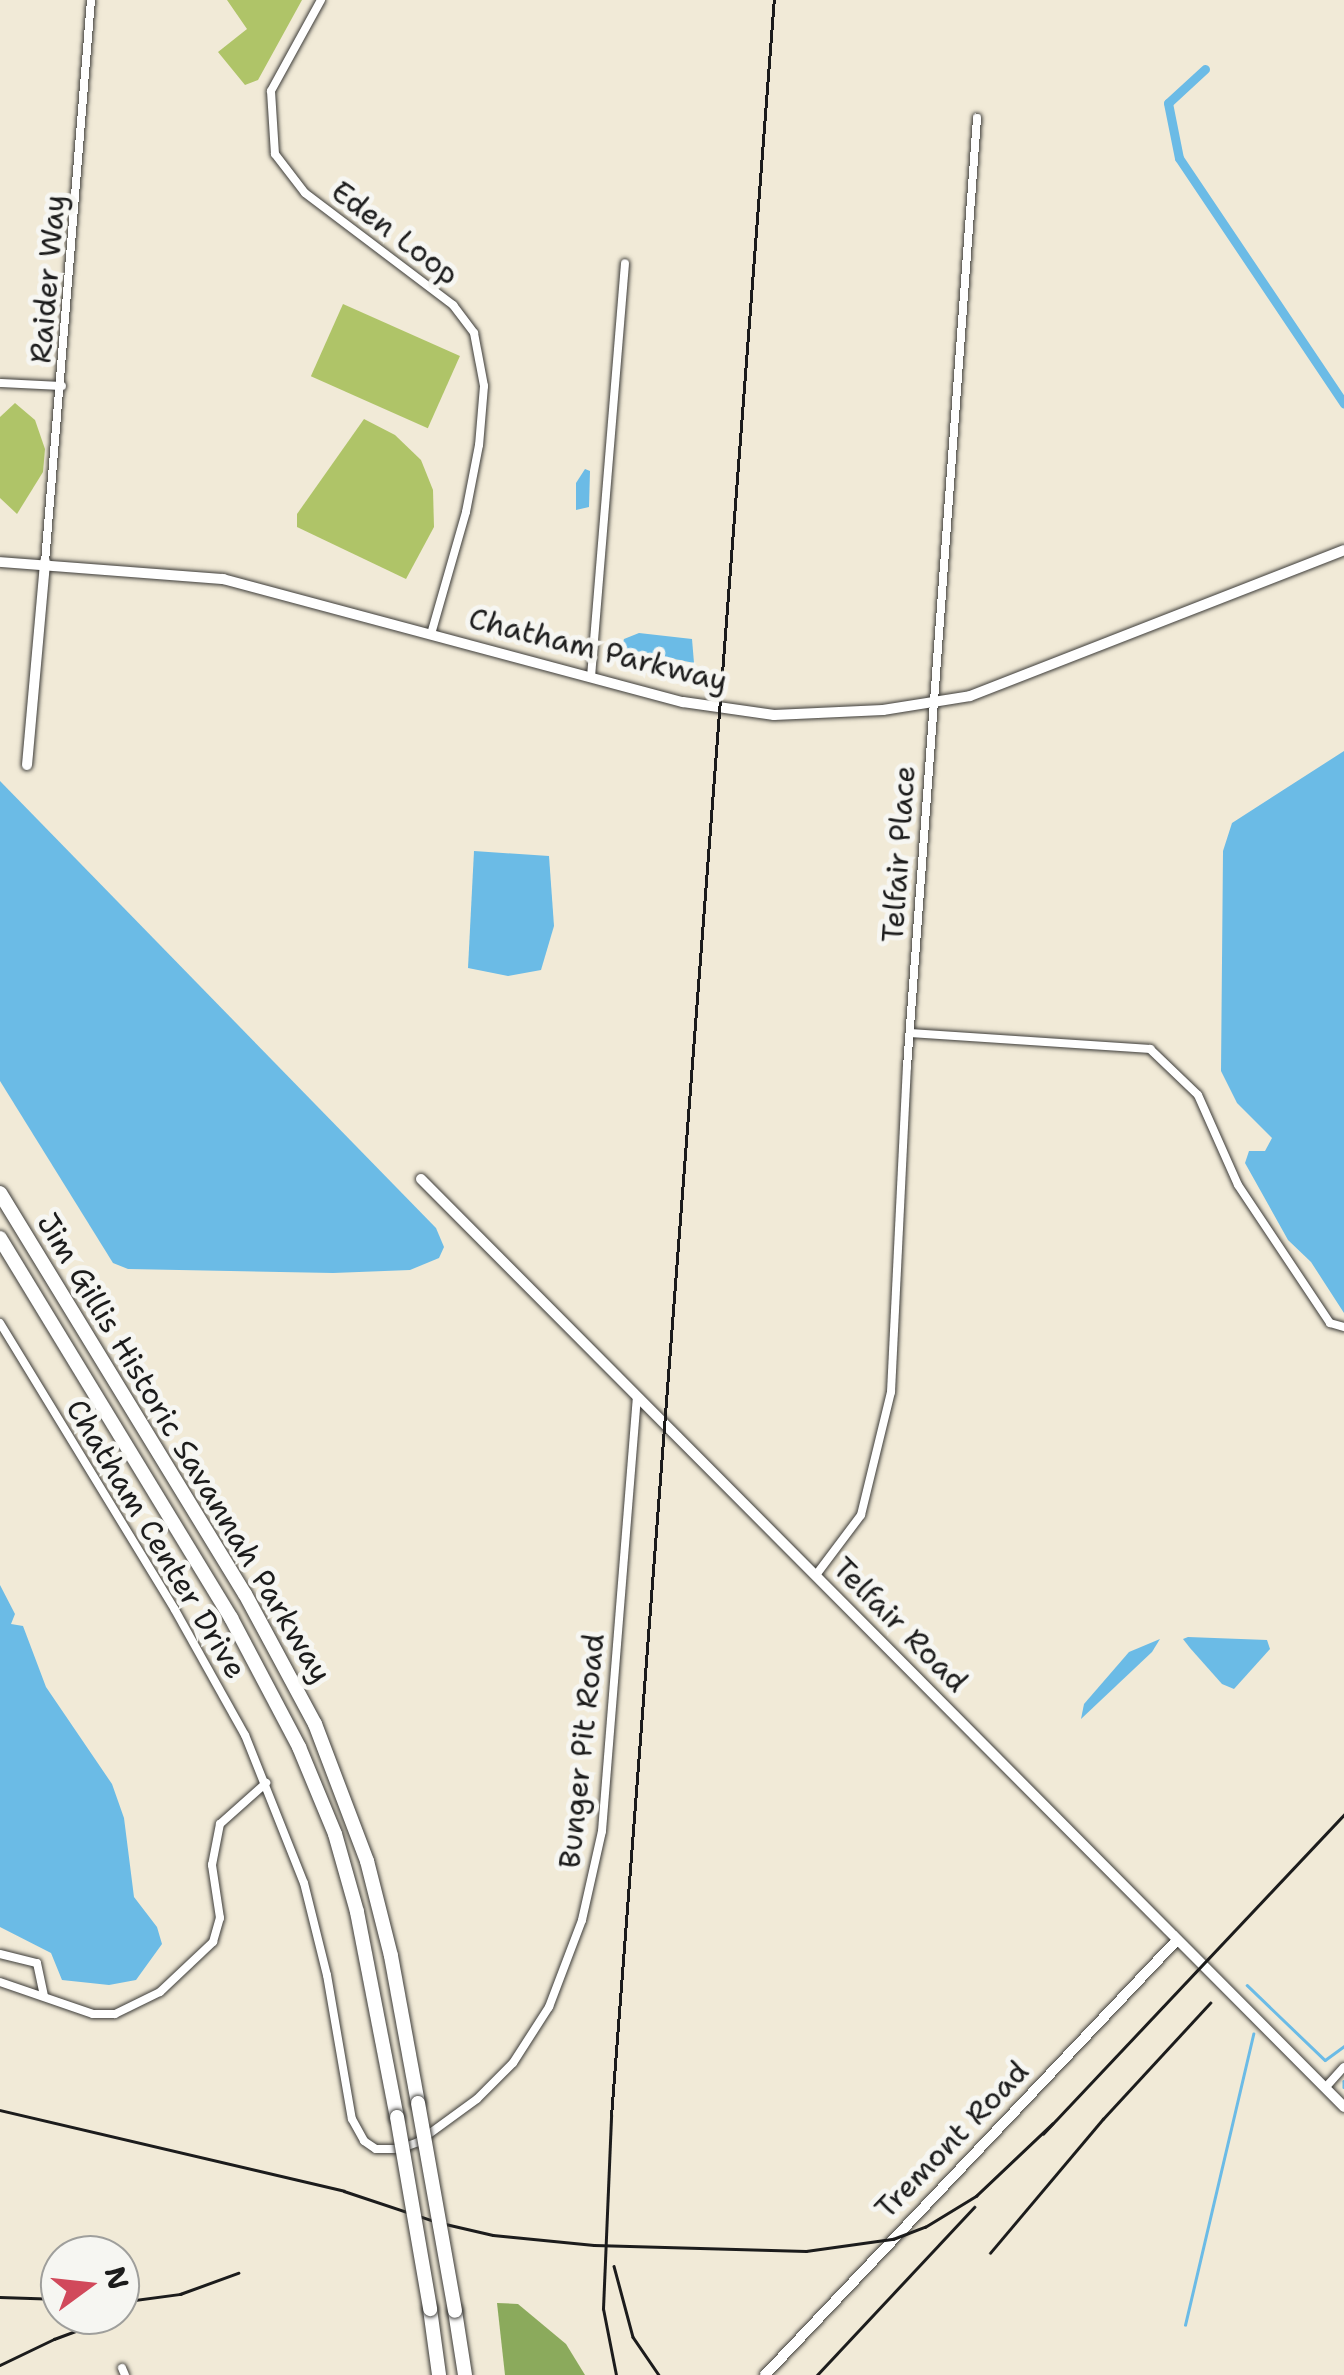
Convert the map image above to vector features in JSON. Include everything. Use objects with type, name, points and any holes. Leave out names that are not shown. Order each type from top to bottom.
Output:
[{"type":"highway","name":"Jim Gillis Historic Savannah Parkway","points":[[0,1193],[245,1594],[315,1724],[368,1861],[418,2103],[464,2375]]},
{"type":"highway","name":"Jim Gillis Historic Savannah Parkway","points":[[0,1238],[232,1618],[300,1747],[335,1834],[357,1912],[397,2118],[439,2375]]},
{"type":"street","name":"Raider Way","points":[[45,562],[92,0]]},
{"type":"street","name":"Eden Loop","points":[[321,0],[270,90],[275,154],[305,194],[453,305],[474,334],[484,386],[479,445],[466,512],[430,634]]},
{"type":"street","name":"Telfair Place","points":[[816,1575],[860,1516],[891,1392],[932,705],[977,118]]},
{"type":"street","points":[[591,677],[624,263]]},
{"type":"street","points":[[0,383],[62,386]]},
{"type":"street","name":"Chatham Parkway","points":[[0,562],[45,562],[224,579],[683,702],[774,716],[932,705],[970,696],[1344,550]]},
{"type":"street","points":[[27,765],[45,562]]},
{"type":"street","points":[[910,1032],[1150,1049],[1198,1095],[1238,1185],[1330,1323],[1344,1327]]},
{"type":"street","name":"Telfair Road","points":[[421,1178],[1344,2107]]},
{"type":"street","name":"Chatham Center Drive","points":[[0,1323],[230,1705],[266,1783],[316,1928],[356,2130],[376,2149],[399,2149],[446,2123]]},
{"type":"street","name":"Bunger Pit Road","points":[[446,2123],[492,2085],[531,2039],[549,2007],[582,1920],[602,1832],[637,1397]]},
{"type":"street","points":[[0,1982],[92,2014],[115,2014],[160,1992],[213,1942],[220,1918],[212,1865],[220,1824],[266,1783]]},
{"type":"street","name":"Tremont Road","points":[[765,2375],[1177,1940]]},
{"type":"street","points":[[0,1954],[38,1963],[44,1995]]},
{"type":"street","points":[[1325,2088],[1344,2068]]},
{"type":"green space","points":[[227,0],[302,0],[258,80],[245,85],[218,52],[247,29]]},
{"type":"green space","points":[[343,304],[460,356],[428,428],[311,376]]},
{"type":"green space","points":[[15,403],[35,420],[45,449],[43,472],[17,514],[0,498],[0,417]]},
{"type":"green space","points":[[364,419],[395,435],[421,460],[433,490],[434,527],[406,579],[297,527],[297,514]]},
{"type":"green space","points":[[497,2303],[518,2304],[566,2344],[585,2375],[505,2375]]},
{"type":"water","points":[[585,469],[590,471],[589,507],[576,510],[576,483]]},
{"type":"water","points":[[639,633],[692,639],[694,663],[621,648],[624,639]]},
{"type":"water","points":[[1344,751],[1344,1313],[1311,1262],[1288,1240],[1245,1163],[1249,1151],[1265,1151],[1272,1138],[1237,1103],[1221,1071],[1223,851],[1232,823]]},
{"type":"water","points":[[0,781],[436,1228],[444,1247],[439,1258],[410,1270],[333,1273],[128,1269],[113,1263],[0,1081]]},
{"type":"water","points":[[474,851],[549,856],[554,926],[541,970],[508,976],[468,968]]},
{"type":"water","points":[[0,1585],[15,1614],[11,1624],[23,1626],[46,1687],[112,1784],[124,1818],[134,1897],[157,1927],[162,1944],[136,1980],[109,1985],[62,1980],[51,1953],[0,1927]]},
{"type":"water","points":[[1160,1639],[1152,1652],[1081,1719],[1084,1704],[1129,1652]]},
{"type":"water","points":[[1183,1639],[1267,1640],[1270,1649],[1234,1689],[1222,1684],[1190,1648]]},
{"type":"waterway","points":[[1205,69],[1168,103],[1179,158],[1344,404]]},
{"type":"waterway","points":[[1247,1985],[1325,2060],[1344,2046]]},
{"type":"waterway","points":[[1185,2325],[1253,2034]]},
{"type":"waterway","points":[[1344,2081],[1344,2087]]},
{"type":"railway","points":[[616,2375],[603,2309],[611,2116],[774,0]]},
{"type":"railway","points":[[1043,2134],[1344,1815]]},
{"type":"railway","points":[[990,2253],[1103,2119],[1210,2003]]},
{"type":"railway","points":[[0,2110],[344,2191],[437,2222],[493,2235],[594,2245],[806,2251],[893,2239],[925,2227],[976,2196],[1052,2124]]},
{"type":"railway","points":[[817,2375],[974,2207]]},
{"type":"railway","points":[[614,2266],[633,2337],[659,2375]]},
{"type":"railway","points":[[140,2299],[180,2294],[238,2273]]},
{"type":"railway","points":[[0,2297],[40,2298]]},
{"type":"railway","points":[[0,2365],[65,2335]]}]
